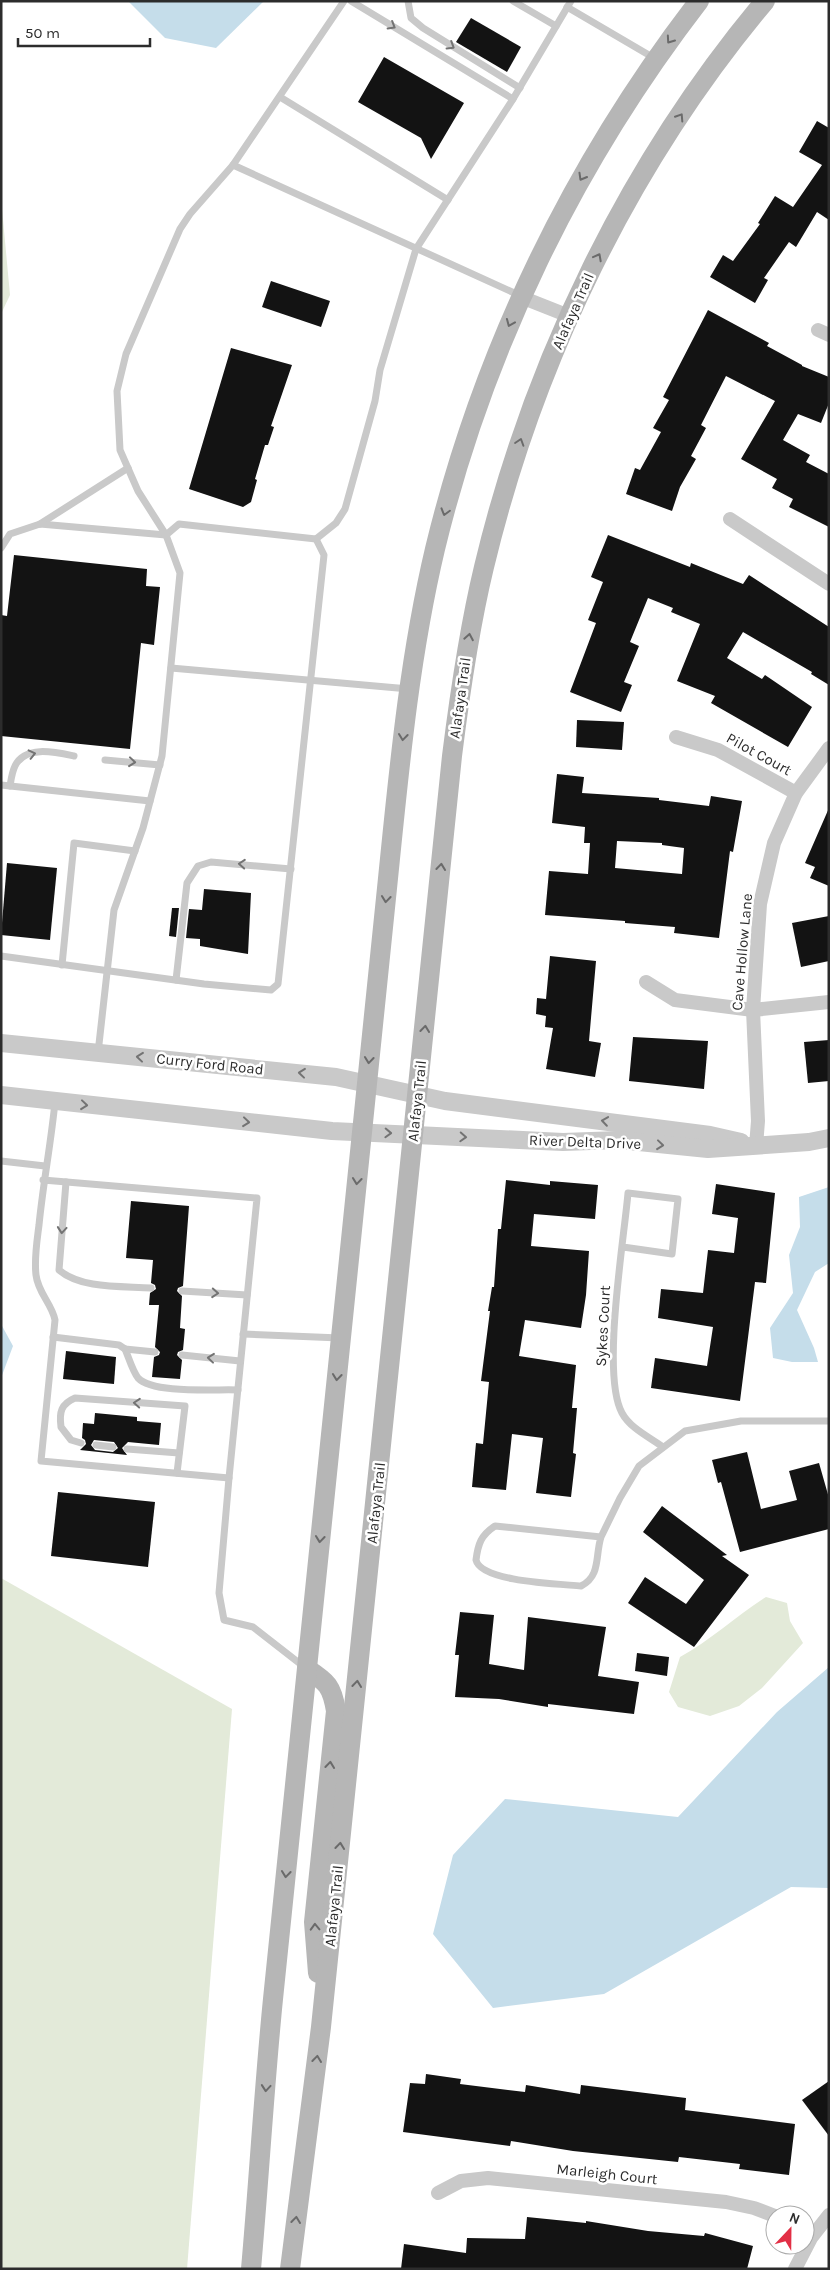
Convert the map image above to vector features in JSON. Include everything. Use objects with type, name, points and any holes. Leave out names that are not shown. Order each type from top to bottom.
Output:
[{"type":"main road","points":[[252,2269],[272,2005],[361,1132],[409,689],[421,611],[452,485],[472,419],[521,297],[576,187],[608,132],[656,59],[699,1]]},
{"type":"main road","name":"Alafaya Trail","points":[[290,2269],[322,2028],[452,756],[470,629],[501,502],[524,433],[569,316],[605,245],[654,157],[720,59],[765,1]]},
{"type":"main road","points":[[307,1669],[326,1682],[334,1693],[336,1711],[314,1922],[322,2028]]},
{"type":"street","points":[[521,297],[569,316]]},
{"type":"street","points":[[730,518],[829,584]]},
{"type":"street","name":"Pilot Court","points":[[676,737],[718,750],[796,793]]},
{"type":"street","name":"Cave Hollow Lane","points":[[756,1146],[758,1121],[753,1010],[760,904],[774,843],[796,793],[829,748]]},
{"type":"street","points":[[646,982],[675,1000],[753,1010],[829,1002]]},
{"type":"street","name":"Curry Ford Road","points":[[1,1043],[336,1077],[418,1095]]},
{"type":"street","name":"River Delta Drive","points":[[418,1095],[446,1101],[710,1135],[756,1146]]},
{"type":"street","points":[[1,1096],[361,1132],[414,1134]]},
{"type":"street","name":"River Delta Drive","points":[[414,1134],[563,1142],[620,1140],[708,1150],[809,1142],[829,1138]]},
{"type":"street","name":"Marleigh Court","points":[[438,2192],[461,2181],[488,2178],[726,2202],[765,2212]]},
{"type":"street","points":[[815,2229],[829,2215]]},
{"type":"street","points":[[795,2269],[801,2255]]},
{"type":"lane","points":[[98,1053],[114,910],[135,851],[160,765],[180,573],[166,536],[138,491],[120,450],[116,391],[126,354],[180,229],[190,214],[233,165],[344,1]]},
{"type":"lane","points":[[351,1],[513,99]]},
{"type":"lane","points":[[408,1],[411,18],[423,28],[520,88]]},
{"type":"lane","points":[[513,1],[556,26]]},
{"type":"lane","points":[[40,524],[166,536],[179,524],[316,540],[336,523],[345,509],[375,401],[380,370],[416,250],[520,88],[569,4],[656,59]]},
{"type":"lane","points":[[280,97],[448,200]]},
{"type":"lane","points":[[233,165],[521,297]]},
{"type":"lane","points":[[1,548],[10,534],[40,524],[128,468]]},
{"type":"lane","points":[[1,956],[107,972],[271,990],[275,988],[280,977],[324,555],[316,540]]},
{"type":"lane","points":[[171,668],[409,689]]},
{"type":"lane","points":[[10,786],[15,766],[25,755],[47,751],[74,756]]},
{"type":"lane","points":[[105,760],[160,765]]},
{"type":"lane","points":[[1,785],[150,801]]},
{"type":"lane","points":[[62,965],[74,843],[135,851]]},
{"type":"lane","points":[[176,980],[186,883],[198,866],[211,862],[291,869]]},
{"type":"lane","points":[[55,1102],[43,1180],[35,1256],[39,1288],[53,1311],[55,1320],[41,1461],[229,1478]]},
{"type":"lane","points":[[1,1161],[45,1166]]},
{"type":"lane","points":[[43,1180],[257,1198],[219,1593],[224,1620],[253,1627],[307,1669]]},
{"type":"lane","points":[[66,1182],[59,1270],[68,1278],[91,1283],[151,1288]]},
{"type":"lane","name":"Sykes Court","points":[[623,1247],[672,1254],[678,1199],[628,1192],[613,1345],[616,1398],[622,1413],[633,1425],[663,1447]]},
{"type":"lane","points":[[182,1290],[247,1295]]},
{"type":"lane","points":[[243,1334],[341,1338]]},
{"type":"lane","points":[[53,1337],[119,1345],[126,1349],[155,1352]]},
{"type":"lane","points":[[126,1349],[134,1370],[145,1383],[166,1388],[238,1390]]},
{"type":"lane","points":[[182,1355],[240,1361]]},
{"type":"lane","points":[[81,1443],[71,1440],[61,1427],[61,1408],[67,1401],[75,1398],[185,1406],[177,1473]]},
{"type":"lane","points":[[603,1534],[495,1526],[484,1534],[479,1541],[476,1560],[481,1569],[498,1576],[581,1586],[589,1582],[594,1575],[603,1534],[620,1498],[639,1466],[685,1431],[741,1420],[829,1421]]},
{"type":"lane","points":[[96,1445],[113,1447]]},
{"type":"lane","points":[[127,1448],[179,1453]]},
{"type":"green space","points":[[1,198],[10,295],[1,314]]},
{"type":"green space","points":[[1,1578],[232,1709],[187,2269],[1,2269]]},
{"type":"green space","points":[[766,1597],[787,1603],[790,1621],[803,1643],[762,1688],[739,1706],[710,1716],[678,1707],[669,1692],[680,1657]]},
{"type":"water","points":[[128,1],[264,1],[216,48],[165,38]]},
{"type":"water","points":[[829,1187],[829,1263],[815,1272],[797,1310],[814,1348],[818,1362],[792,1362],[773,1358],[770,1328],[793,1293],[789,1255],[800,1227],[799,1197]]},
{"type":"water","points":[[1,1324],[13,1346],[1,1378]]},
{"type":"water","points":[[829,1667],[829,1888],[791,1887],[604,1994],[493,2008],[433,1934],[453,1855],[505,1799],[678,1817],[777,1712]]},
{"type":"building","points":[[471,18],[521,47],[507,72],[456,42]]},
{"type":"building","points":[[384,57],[464,103],[431,159],[421,138],[358,102]]},
{"type":"building","points":[[817,121],[829,128],[829,220],[817,212],[796,247],[789,242],[764,278],[768,280],[755,303],[710,277],[723,255],[733,261],[760,224],[758,223],[775,196],[793,207],[822,165],[799,152]]},
{"type":"building","points":[[271,281],[330,301],[321,327],[262,307]]},
{"type":"building","points":[[708,310],[769,343],[767,346],[802,366],[829,377],[829,403],[821,423],[798,414],[783,440],[810,455],[806,462],[829,474],[829,527],[789,507],[793,499],[772,488],[777,479],[741,459],[775,401],[726,376],[701,425],[706,428],[691,456],[696,459],[680,487],[672,511],[626,494],[635,468],[640,470],[661,432],[653,428],[669,400],[663,397]]},
{"type":"building","points":[[231,348],[292,365],[271,426],[274,427],[268,445],[265,445],[255,479],[257,480],[251,502],[243,507],[189,489]]},
{"type":"building","points":[[608,535],[690,567],[691,563],[743,584],[749,575],[829,627],[829,685],[811,674],[812,672],[743,632],[727,658],[762,679],[765,675],[812,707],[788,747],[711,703],[715,696],[677,681],[700,624],[671,612],[673,608],[648,598],[630,642],[639,646],[624,682],[632,685],[621,712],[570,692],[596,623],[588,620],[603,582],[591,577]]},
{"type":"building","points":[[14,555],[147,569],[146,586],[160,587],[154,645],[141,643],[130,749],[1,736],[1,615],[7,616]]},
{"type":"building","points":[[577,720],[624,722],[622,750],[576,747]]},
{"type":"building","points":[[557,774],[584,777],[582,793],[659,798],[659,800],[709,806],[711,796],[742,801],[733,852],[730,851],[719,938],[674,933],[675,927],[545,915],[549,871],[588,874],[590,843],[584,843],[585,827],[552,823]],"holes":[[[617,841],[662,843],[662,845],[684,848],[682,874],[615,868]]]},
{"type":"building","points":[[829,808],[829,886],[810,878],[815,867],[805,863]]},
{"type":"building","points":[[7,863],[57,868],[50,940],[1,935]]},
{"type":"building","points":[[204,889],[251,893],[248,954],[200,946],[200,939],[186,938],[189,909],[202,910]]},
{"type":"building","points":[[172,908],[179,908],[176,937],[169,936]]},
{"type":"building","points":[[829,916],[829,961],[801,967],[792,923]]},
{"type":"building","points":[[550,956],[596,961],[589,1041],[601,1043],[595,1077],[546,1069],[553,1028],[545,1027],[546,1016],[536,1014],[537,998],[546,999]]},
{"type":"building","points":[[633,1037],[708,1041],[704,1089],[629,1081]]},
{"type":"building","points":[[829,1040],[829,1081],[808,1083],[804,1042]]},
{"type":"building","points":[[506,1180],[550,1185],[550,1181],[598,1185],[595,1219],[534,1214],[531,1246],[589,1251],[586,1295],[581,1328],[525,1320],[519,1356],[576,1365],[572,1408],[577,1408],[573,1453],[576,1454],[571,1497],[536,1493],[543,1438],[512,1434],[506,1490],[472,1487],[476,1443],[483,1444],[489,1382],[481,1381],[490,1311],[488,1311],[492,1287],[494,1287],[498,1229],[501,1229]]},
{"type":"building","points":[[716,1184],[775,1193],[766,1283],[755,1282],[740,1401],[651,1388],[655,1358],[707,1366],[713,1327],[658,1318],[661,1289],[703,1293],[708,1250],[734,1253],[738,1218],[712,1214]]},
{"type":"building","points":[[131,1201],[189,1206],[183,1286],[178,1288],[177,1291],[182,1296],[180,1328],[185,1329],[183,1350],[178,1352],[177,1355],[182,1360],[180,1379],[152,1377],[154,1357],[159,1355],[160,1352],[155,1347],[159,1305],[149,1305],[150,1293],[156,1289],[155,1285],[151,1283],[153,1260],[126,1258]]},
{"type":"building","points":[[66,1351],[116,1357],[114,1384],[63,1379]]},
{"type":"building","points":[[95,1413],[137,1417],[137,1421],[161,1423],[159,1445],[128,1442],[122,1448],[127,1455],[80,1450],[86,1444],[82,1438],[83,1423],[94,1424]],"holes":[[[94,1440],[114,1442],[118,1448],[113,1452],[95,1450],[91,1445]]]},
{"type":"building","points":[[747,1452],[761,1509],[797,1500],[789,1471],[819,1463],[829,1498],[829,1529],[740,1552],[721,1482],[718,1483],[712,1460]]},
{"type":"building","points":[[58,1492],[155,1502],[148,1567],[51,1556]]},
{"type":"building","points":[[662,1506],[727,1555],[722,1556],[749,1575],[694,1647],[628,1603],[645,1577],[686,1604],[704,1580],[643,1532]]},
{"type":"building","points":[[460,1612],[494,1615],[489,1664],[524,1670],[528,1617],[606,1627],[598,1676],[639,1682],[634,1714],[548,1704],[548,1707],[499,1699],[455,1697],[459,1655],[455,1655]]},
{"type":"building","points":[[637,1653],[669,1657],[667,1676],[635,1671]]},
{"type":"building","points":[[426,2074],[461,2079],[460,2084],[525,2092],[526,2085],[580,2094],[581,2085],[686,2098],[685,2110],[795,2124],[789,2175],[739,2169],[740,2164],[679,2157],[678,2162],[573,2151],[511,2141],[510,2146],[403,2132],[410,2083],[425,2084]]},
{"type":"building","points":[[829,2081],[829,2136],[802,2100]]},
{"type":"building","points":[[527,2217],[586,2223],[586,2221],[648,2231],[704,2236],[705,2233],[753,2246],[747,2269],[401,2269],[404,2244],[466,2253],[467,2238],[525,2239]]}]
